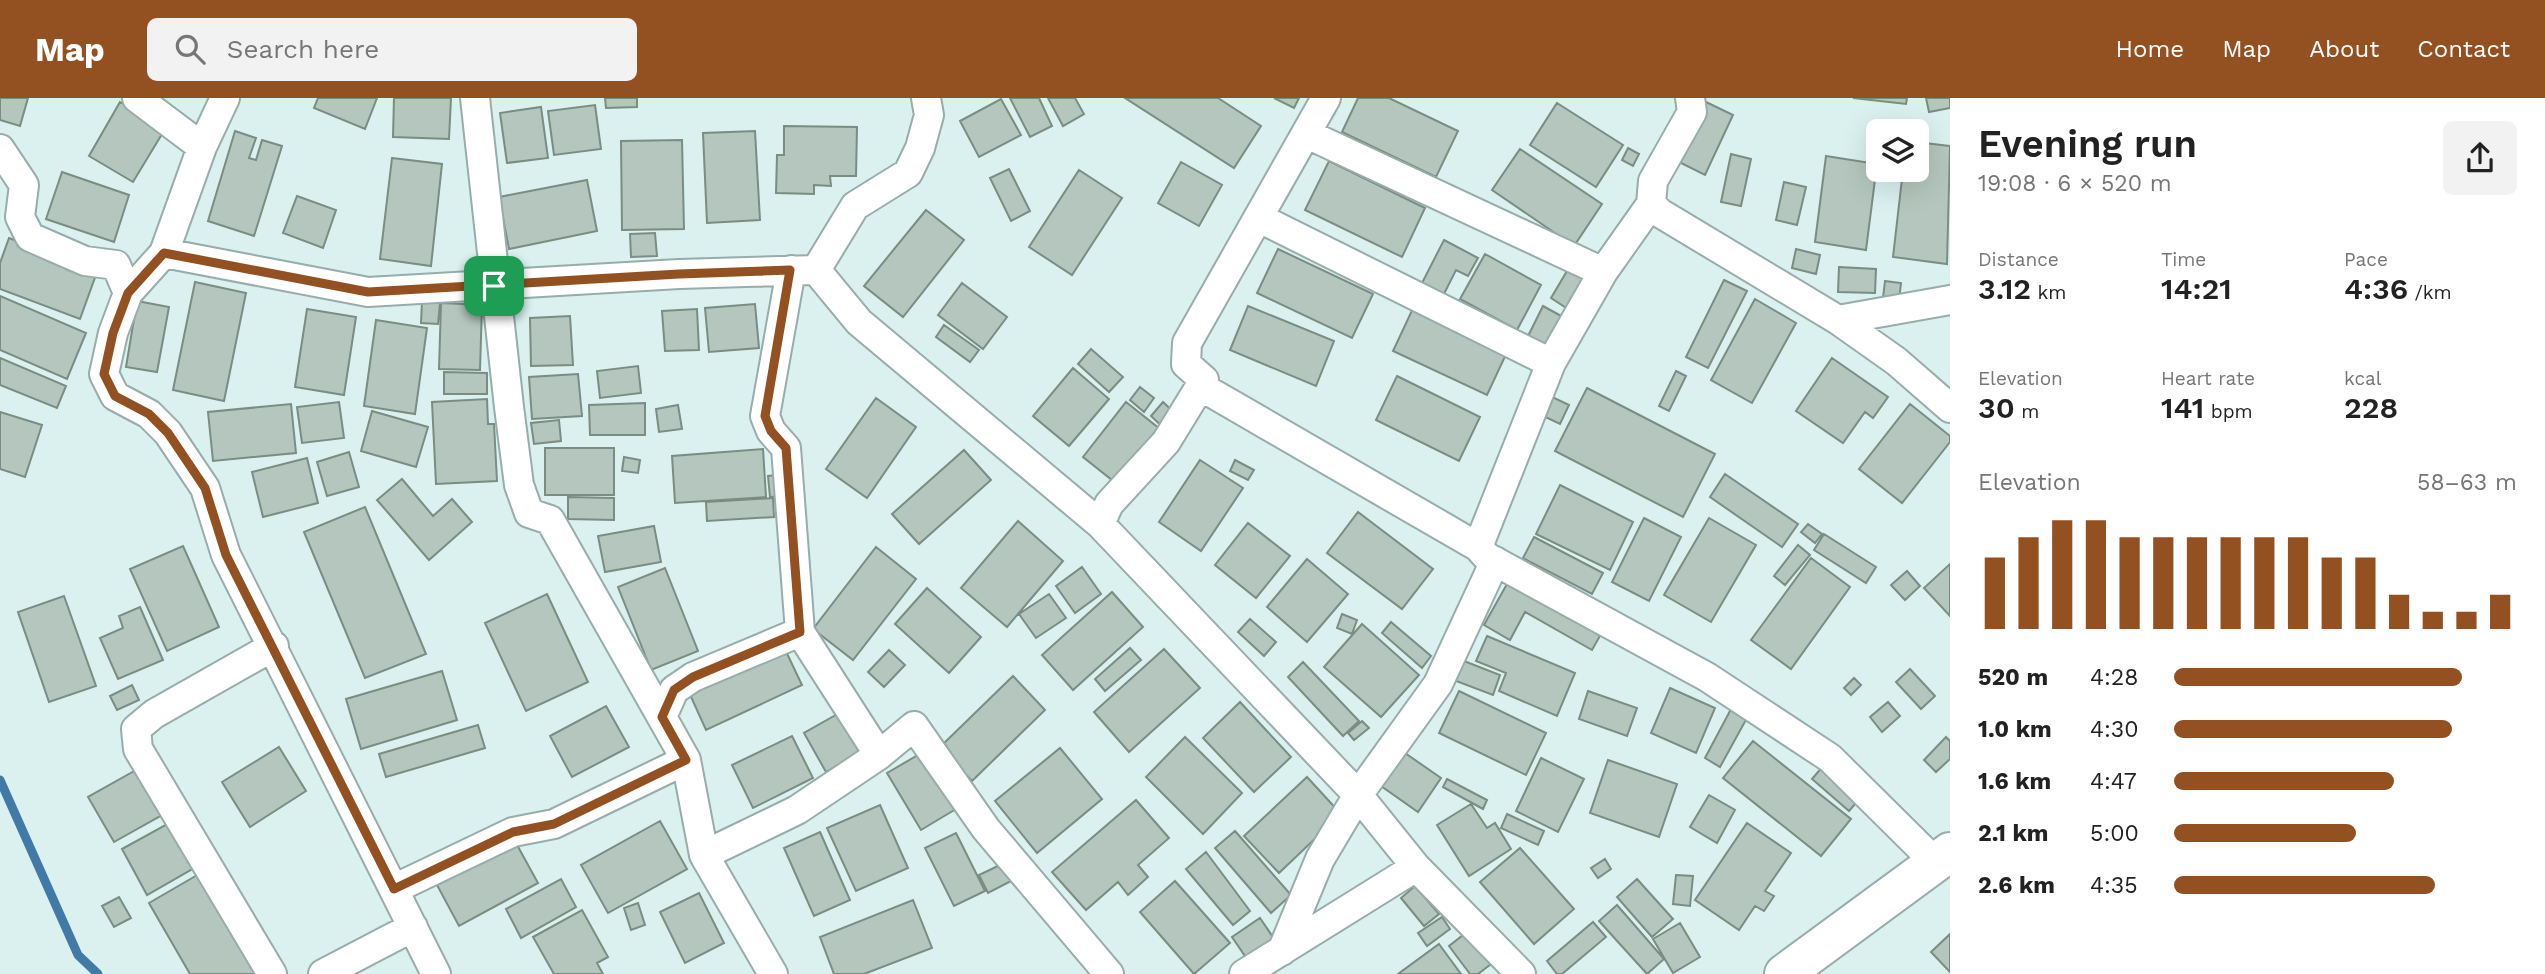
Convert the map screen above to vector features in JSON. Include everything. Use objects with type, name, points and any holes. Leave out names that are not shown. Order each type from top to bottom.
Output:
[{"type":"main road","points":[[1784,974],[1943,858]]},
{"type":"street","points":[[137,98],[202,147]]},
{"type":"street","points":[[225,98],[202,147],[164,253],[128,293],[113,333],[104,374],[115,396],[149,414],[168,433],[205,488],[226,555],[274,646],[436,974]]},
{"type":"street","points":[[475,98],[494,286],[519,485],[529,513],[550,520],[686,760]]},
{"type":"street","points":[[879,755],[800,632],[786,448],[771,431],[765,416],[803,270],[855,206],[908,173],[920,148],[929,115],[926,98]]},
{"type":"street","points":[[1326,98],[1188,343],[1186,364],[1204,380],[1206,389],[1487,554],[1707,677],[1830,758],[1943,858]]},
{"type":"street","points":[[1282,951],[1320,859],[1358,794],[1438,684],[1487,554],[1550,363],[1603,272],[1651,204],[1653,181],[1692,112],[1690,98]]},
{"type":"street","points":[[1307,134],[1603,272]]},
{"type":"street","points":[[0,149],[24,185],[20,216],[30,237],[85,261],[116,265],[128,293]]},
{"type":"street","points":[[1651,204],[1660,214],[1838,320],[1896,361],[1950,408]]},
{"type":"street","points":[[1259,218],[1550,363]]},
{"type":"street","points":[[164,253],[368,292],[679,274],[803,270],[859,322],[1100,524],[1358,794],[1416,867],[1521,974]]},
{"type":"street","points":[[1838,320],[1950,300]]},
{"type":"street","points":[[1896,309],[1896,361]]},
{"type":"street","points":[[1100,524],[1109,504],[1166,442],[1204,380]]},
{"type":"street","points":[[773,974],[704,855],[686,760],[662,717],[674,690],[693,677],[800,632]]},
{"type":"street","points":[[272,974],[138,749],[136,729],[154,714],[274,646]]},
{"type":"street","points":[[704,855],[797,810],[879,755],[914,726],[986,829],[1109,974]]},
{"type":"street","points":[[394,889],[513,832],[554,824],[686,760]]},
{"type":"street","points":[[1244,974],[1416,867]]},
{"type":"street","points":[[323,974],[413,927]]},
{"type":"building","points":[[0,98],[28,98],[20,126],[0,120]]},
{"type":"building","points":[[318,98],[377,98],[365,129],[314,108]]},
{"type":"building","points":[[394,98],[451,98],[449,139],[393,137]]},
{"type":"building","points":[[605,98],[637,98],[637,107],[606,108]]},
{"type":"building","points":[[1010,98],[1039,98],[1052,126],[1030,137]]},
{"type":"building","points":[[1048,98],[1075,98],[1084,114],[1063,126]]},
{"type":"building","points":[[1125,98],[1218,98],[1261,126],[1234,168]]},
{"type":"building","points":[[1274,98],[1299,98],[1294,108]]},
{"type":"building","points":[[1358,98],[1389,98],[1458,131],[1436,177],[1342,132]]},
{"type":"building","points":[[1853,98],[1907,98],[1906,104]]},
{"type":"building","points":[[1926,98],[1950,98],[1950,108],[1929,112]]},
{"type":"building","points":[[1001,99],[1021,135],[979,157],[960,121]]},
{"type":"building","points":[[120,102],[165,129],[133,182],[89,156]]},
{"type":"building","points":[[1706,102],[1733,115],[1705,175],[1679,162]]},
{"type":"building","points":[[1557,103],[1623,145],[1596,187],[1530,145]]},
{"type":"building","points":[[595,105],[601,149],[554,155],[548,111]]},
{"type":"building","points":[[541,107],[548,158],[507,163],[500,113]]},
{"type":"building","points":[[784,126],[857,127],[856,176],[830,176],[831,186],[814,185],[814,194],[776,193],[777,155],[784,155]]},
{"type":"building","points":[[235,131],[256,138],[249,158],[256,160],[262,140],[282,146],[254,236],[208,221]]},
{"type":"building","points":[[755,131],[760,220],[707,223],[703,133]]},
{"type":"building","points":[[682,140],[684,229],[622,230],[621,141]]},
{"type":"building","points":[[1929,144],[1950,146],[1947,264],[1893,257],[1902,182],[1929,182]]},
{"type":"building","points":[[1628,148],[1639,154],[1633,166],[1622,160]]},
{"type":"building","points":[[1520,149],[1602,204],[1574,246],[1492,190]]},
{"type":"building","points":[[1731,154],[1751,159],[1741,206],[1721,202]]},
{"type":"building","points":[[1826,156],[1866,162],[1866,182],[1875,182],[1866,250],[1815,242]]},
{"type":"building","points":[[392,158],[442,164],[431,266],[380,259]]},
{"type":"building","points":[[1329,161],[1425,208],[1402,257],[1305,210]]},
{"type":"building","points":[[1181,162],[1222,185],[1199,226],[1158,203]]},
{"type":"building","points":[[1009,169],[1030,211],[1011,221],[990,178]]},
{"type":"building","points":[[1079,170],[1122,198],[1072,275],[1029,247]]},
{"type":"building","points":[[62,172],[129,195],[114,242],[46,219]]},
{"type":"building","points":[[587,180],[597,231],[509,249],[499,197]]},
{"type":"building","points":[[1784,182],[1806,187],[1797,225],[1776,220]]},
{"type":"building","points":[[297,196],[336,210],[323,248],[283,233]]},
{"type":"building","points":[[926,210],[964,240],[903,317],[864,286]]},
{"type":"building","points":[[655,233],[657,256],[631,257],[630,234]]},
{"type":"building","points":[[9,238],[97,272],[80,319],[0,289],[0,263]]},
{"type":"building","points":[[1444,240],[1478,258],[1468,276],[1456,270],[1444,294],[1422,283]]},
{"type":"building","points":[[1278,249],[1373,294],[1352,338],[1257,293]]},
{"type":"building","points":[[1796,249],[1820,255],[1816,274],[1792,268]]},
{"type":"building","points":[[1485,254],[1541,285],[1517,330],[1460,299]]},
{"type":"building","points":[[1570,266],[1587,277],[1568,309],[1551,298]]},
{"type":"building","points":[[1839,267],[1876,269],[1875,293],[1838,292]]},
{"type":"building","points":[[1724,280],[1747,291],[1708,368],[1686,357]]},
{"type":"building","points":[[1885,281],[1901,283],[1899,300],[1883,298]]},
{"type":"building","points":[[195,282],[246,293],[224,401],[173,390]]},
{"type":"building","points":[[962,283],[1007,317],[983,349],[938,315]]},
{"type":"building","points":[[0,296],[86,333],[67,379],[0,350]]},
{"type":"building","points":[[1755,299],[1796,323],[1752,403],[1711,380]]},
{"type":"building","points":[[137,301],[169,307],[157,372],[126,367]]},
{"type":"building","points":[[422,301],[440,303],[438,324],[421,323]]},
{"type":"building","points":[[441,303],[482,305],[480,370],[439,369]]},
{"type":"building","points":[[755,304],[759,348],[709,352],[705,308]]},
{"type":"building","points":[[1415,304],[1509,348],[1487,395],[1393,351]]},
{"type":"building","points":[[1248,306],[1334,341],[1316,386],[1230,350]]},
{"type":"building","points":[[1543,306],[1563,317],[1546,351],[1526,340]]},
{"type":"building","points":[[307,309],[356,317],[344,395],[295,387]]},
{"type":"building","points":[[697,309],[699,350],[665,351],[662,311]]},
{"type":"building","points":[[570,316],[573,365],[531,366],[530,318]]},
{"type":"building","points":[[376,320],[427,328],[415,414],[364,406]]},
{"type":"building","points":[[944,325],[979,350],[970,362],[936,337]]},
{"type":"building","points":[[1091,349],[1123,377],[1109,392],[1078,364]]},
{"type":"building","points":[[0,358],[66,386],[57,408],[0,385]]},
{"type":"building","points":[[1832,358],[1888,397],[1873,418],[1865,412],[1843,443],[1796,411]]},
{"type":"building","points":[[638,366],[641,393],[600,398],[597,371]]},
{"type":"building","points":[[1073,368],[1109,399],[1069,446],[1033,416]]},
{"type":"building","points":[[1676,371],[1686,376],[1669,411],[1659,406]]},
{"type":"building","points":[[444,372],[487,373],[487,394],[444,394]]},
{"type":"building","points":[[578,374],[582,416],[532,419],[529,377]]},
{"type":"building","points":[[1397,376],[1480,417],[1459,461],[1376,420]]},
{"type":"building","points":[[1140,387],[1154,398],[1144,412],[1130,400]]},
{"type":"building","points":[[1587,388],[1715,454],[1683,517],[1555,451]]},
{"type":"building","points":[[1548,395],[1569,405],[1560,424],[1539,414]]},
{"type":"building","points":[[876,398],[916,427],[867,498],[826,469]]},
{"type":"building","points":[[487,399],[488,424],[494,424],[497,481],[436,484],[432,402]]},
{"type":"building","points":[[339,402],[344,438],[302,443],[297,407]]},
{"type":"building","points":[[1126,402],[1165,433],[1122,488],[1083,457]]},
{"type":"building","points":[[1163,402],[1179,417],[1167,431],[1151,416]]},
{"type":"building","points":[[645,403],[645,435],[590,435],[589,405]]},
{"type":"building","points":[[291,404],[296,453],[213,461],[208,412]]},
{"type":"building","points":[[1910,404],[1950,436],[1950,442],[1902,503],[1859,469]]},
{"type":"building","points":[[678,405],[682,429],[659,432],[656,409]]},
{"type":"building","points":[[372,411],[428,427],[416,467],[361,451]]},
{"type":"building","points":[[0,412],[42,425],[25,477],[0,469]]},
{"type":"building","points":[[559,420],[561,441],[534,444],[531,423]]},
{"type":"building","points":[[545,448],[614,448],[614,495],[545,495]]},
{"type":"building","points":[[763,449],[766,497],[675,503],[672,456]]},
{"type":"building","points":[[964,450],[991,480],[919,544],[892,514]]},
{"type":"building","points":[[349,452],[359,487],[327,496],[317,462]]},
{"type":"building","points":[[624,457],[640,460],[638,473],[622,471]]},
{"type":"building","points":[[307,458],[318,503],[263,517],[252,472]]},
{"type":"building","points":[[1200,460],[1243,488],[1201,551],[1159,522]]},
{"type":"building","points":[[1235,460],[1254,470],[1248,480],[1230,471]]},
{"type":"building","points":[[785,474],[787,496],[770,497],[768,476]]},
{"type":"building","points":[[1725,474],[1798,524],[1782,547],[1710,497]]},
{"type":"building","points":[[402,479],[433,516],[452,499],[472,522],[429,560],[377,500]]},
{"type":"building","points":[[1560,485],[1633,522],[1610,570],[1536,534]]},
{"type":"building","points":[[568,497],[614,498],[614,520],[568,519]]},
{"type":"building","points":[[773,498],[774,517],[707,521],[706,502]]},
{"type":"building","points":[[365,507],[426,654],[365,678],[304,532]]},
{"type":"building","points":[[1358,512],[1433,569],[1402,609],[1327,553]]},
{"type":"building","points":[[1644,518],[1681,537],[1649,601],[1612,582]]},
{"type":"building","points":[[1709,518],[1756,545],[1711,622],[1664,595]]},
{"type":"building","points":[[1018,521],[1063,561],[1007,627],[961,588]]},
{"type":"building","points":[[1248,523],[1290,556],[1256,598],[1215,565]]},
{"type":"building","points":[[1808,524],[1822,534],[1815,543],[1801,532]]},
{"type":"building","points":[[654,526],[661,562],[605,572],[598,536]]},
{"type":"building","points":[[1824,534],[1876,567],[1866,583],[1814,550]]},
{"type":"building","points":[[1534,537],[1603,573],[1592,594],[1523,558]]},
{"type":"building","points":[[1798,545],[1810,555],[1785,585],[1774,576]]},
{"type":"building","points":[[183,546],[219,627],[167,651],[130,569]]},
{"type":"building","points":[[876,547],[916,579],[853,660],[813,629]]},
{"type":"building","points":[[1811,558],[1850,587],[1791,669],[1751,640]]},
{"type":"building","points":[[1307,559],[1348,594],[1307,642],[1267,607]]},
{"type":"building","points":[[1950,564],[1950,616],[1924,588]]},
{"type":"building","points":[[1082,567],[1101,594],[1075,613],[1056,586]]},
{"type":"building","points":[[665,568],[698,651],[651,670],[618,587]]},
{"type":"building","points":[[1907,571],[1920,586],[1905,600],[1891,585]]},
{"type":"building","points":[[1512,575],[1605,627],[1592,650],[1525,612],[1510,640],[1484,625]]},
{"type":"building","points":[[927,588],[981,637],[949,673],[895,624]]},
{"type":"building","points":[[1112,592],[1143,627],[1073,690],[1042,655]]},
{"type":"building","points":[[547,594],[588,682],[526,711],[485,623]]},
{"type":"building","points":[[1049,594],[1066,618],[1036,638],[1019,614]]},
{"type":"building","points":[[64,596],[96,686],[49,702],[18,612]]},
{"type":"building","points":[[140,607],[163,660],[118,679],[100,638],[123,628],[119,616]]},
{"type":"building","points":[[1342,614],[1357,620],[1352,634],[1337,628]]},
{"type":"building","points":[[1250,619],[1276,642],[1264,656],[1238,632]]},
{"type":"building","points":[[1391,622],[1431,656],[1422,668],[1382,633]]},
{"type":"building","points":[[1362,624],[1419,675],[1381,717],[1324,667]]},
{"type":"building","points":[[1487,636],[1575,673],[1557,716],[1499,691],[1506,673],[1476,661]]},
{"type":"building","points":[[782,643],[802,685],[706,730],[687,688]]},
{"type":"building","points":[[1130,648],[1141,660],[1105,691],[1095,679]]},
{"type":"building","points":[[1164,649],[1200,688],[1129,752],[1094,712]]},
{"type":"building","points":[[889,650],[905,665],[884,687],[868,672]]},
{"type":"building","points":[[1464,661],[1500,675],[1493,695],[1456,681]]},
{"type":"building","points":[[1303,662],[1359,721],[1343,736],[1288,677]]},
{"type":"building","points":[[1910,669],[1935,696],[1921,709],[1896,682]]},
{"type":"building","points":[[442,671],[457,720],[361,749],[346,699]]},
{"type":"building","points":[[1013,676],[1045,710],[972,781],[940,747]]},
{"type":"building","points":[[1854,678],[1861,685],[1851,695],[1844,688]]},
{"type":"building","points":[[132,685],[139,700],[117,710],[110,696]]},
{"type":"building","points":[[1670,688],[1715,708],[1696,753],[1651,733]]},
{"type":"building","points":[[1459,691],[1546,733],[1526,775],[1439,733]]},
{"type":"building","points":[[1588,691],[1637,708],[1627,736],[1579,719]]},
{"type":"building","points":[[1240,702],[1291,757],[1254,792],[1203,738]]},
{"type":"building","points":[[1888,702],[1900,716],[1882,732],[1870,717]]},
{"type":"building","points":[[606,706],[629,747],[572,777],[550,736]]},
{"type":"building","points":[[1731,709],[1747,718],[1720,767],[1705,758]]},
{"type":"building","points":[[841,712],[863,751],[826,772],[804,733]]},
{"type":"building","points":[[1362,721],[1369,728],[1354,740],[1348,733]]},
{"type":"building","points":[[478,725],[485,748],[386,777],[379,754]]},
{"type":"building","points":[[792,736],[813,778],[753,808],[732,765]]},
{"type":"building","points":[[1185,737],[1242,793],[1203,834],[1146,777]]},
{"type":"building","points":[[1946,737],[1950,741],[1950,759],[1936,772],[1924,760]]},
{"type":"building","points":[[1753,741],[1851,819],[1821,856],[1723,778]]},
{"type":"building","points":[[279,747],[306,791],[250,827],[222,782]]},
{"type":"building","points":[[1060,748],[1102,799],[1037,853],[995,801]]},
{"type":"building","points":[[923,752],[956,809],[921,830],[887,773]]},
{"type":"building","points":[[1405,753],[1441,778],[1418,812],[1381,786]]},
{"type":"building","points":[[1541,758],[1584,779],[1558,832],[1516,811]]},
{"type":"building","points":[[1608,760],[1677,784],[1659,837],[1590,813]]},
{"type":"building","points":[[1824,765],[1862,796],[1849,811],[1812,779]]},
{"type":"building","points":[[136,770],[162,815],[114,842],[88,797]]},
{"type":"building","points":[[1307,777],[1341,814],[1279,873],[1244,836]]},
{"type":"building","points":[[1447,779],[1487,800],[1483,809],[1443,787]]},
{"type":"building","points":[[1709,795],[1735,810],[1717,843],[1690,827]]},
{"type":"building","points":[[1136,800],[1169,838],[1138,865],[1148,877],[1128,895],[1118,882],[1086,910],[1052,872]]},
{"type":"building","points":[[1471,804],[1487,828],[1495,823],[1511,849],[1469,876],[1437,825]]},
{"type":"building","points":[[880,805],[908,868],[856,891],[827,828]]},
{"type":"building","points":[[1507,814],[1544,831],[1538,845],[1501,828]]},
{"type":"building","points":[[660,821],[687,869],[608,913],[581,865]]},
{"type":"building","points":[[169,823],[194,868],[147,895],[122,849]]},
{"type":"building","points":[[1747,823],[1791,853],[1765,891],[1774,896],[1764,911],[1755,906],[1739,930],[1695,900]]},
{"type":"building","points":[[1235,831],[1291,895],[1271,913],[1215,848]]},
{"type":"building","points":[[820,832],[850,900],[814,916],[784,848]]},
{"type":"building","points":[[956,833],[985,891],[954,906],[925,848]]},
{"type":"building","points":[[516,843],[538,883],[459,926],[437,885]]},
{"type":"building","points":[[1520,848],[1574,909],[1534,944],[1480,882]]},
{"type":"building","points":[[1206,852],[1250,911],[1233,925],[1186,869]]},
{"type":"building","points":[[1605,859],[1611,869],[1598,878],[1591,868]]},
{"type":"building","points":[[1004,863],[1013,880],[988,893],[979,875]]},
{"type":"building","points":[[199,874],[256,974],[190,974],[149,903]]},
{"type":"building","points":[[1676,875],[1693,876],[1690,906],[1673,904]]},
{"type":"building","points":[[561,879],[576,907],[521,938],[506,909]]},
{"type":"building","points":[[1637,879],[1673,919],[1652,937],[1617,897]]},
{"type":"building","points":[[1175,881],[1230,943],[1194,974],[1140,912]]},
{"type":"building","points":[[1415,886],[1439,914],[1424,926],[1401,898]]},
{"type":"building","points":[[699,893],[724,943],[685,963],[660,912]]},
{"type":"building","points":[[119,897],[131,918],[114,927],[102,906]]},
{"type":"building","points":[[913,900],[932,948],[864,974],[834,974],[820,937]]},
{"type":"building","points":[[638,903],[645,925],[631,930],[624,908]]},
{"type":"building","points":[[1617,905],[1664,959],[1647,974],[1599,921]]},
{"type":"building","points":[[582,910],[608,957],[597,963],[603,974],[554,974],[533,937]]},
{"type":"building","points":[[1442,917],[1450,929],[1427,946],[1418,933]]},
{"type":"building","points":[[1260,918],[1275,940],[1247,959],[1232,937]]},
{"type":"building","points":[[1593,922],[1606,937],[1562,974],[1557,974],[1547,961]]},
{"type":"building","points":[[1680,923],[1700,957],[1673,973],[1653,939]]},
{"type":"building","points":[[1467,932],[1491,964],[1478,974],[1470,974],[1449,946]]},
{"type":"building","points":[[1950,934],[1950,972],[1931,952]]},
{"type":"building","points":[[1439,944],[1461,974],[1398,974]]},
{"type":"waterway","points":[[0,780],[78,955],[98,974]]},
{"type":"route","points":[[164,253],[368,292],[494,286],[790,270],[765,416],[771,431],[786,448],[800,632],[693,677],[674,690],[662,717],[686,760],[554,824],[513,832],[394,889],[226,555],[205,488],[168,433],[149,414],[115,396],[104,374],[113,333],[128,293],[164,253]]}]
